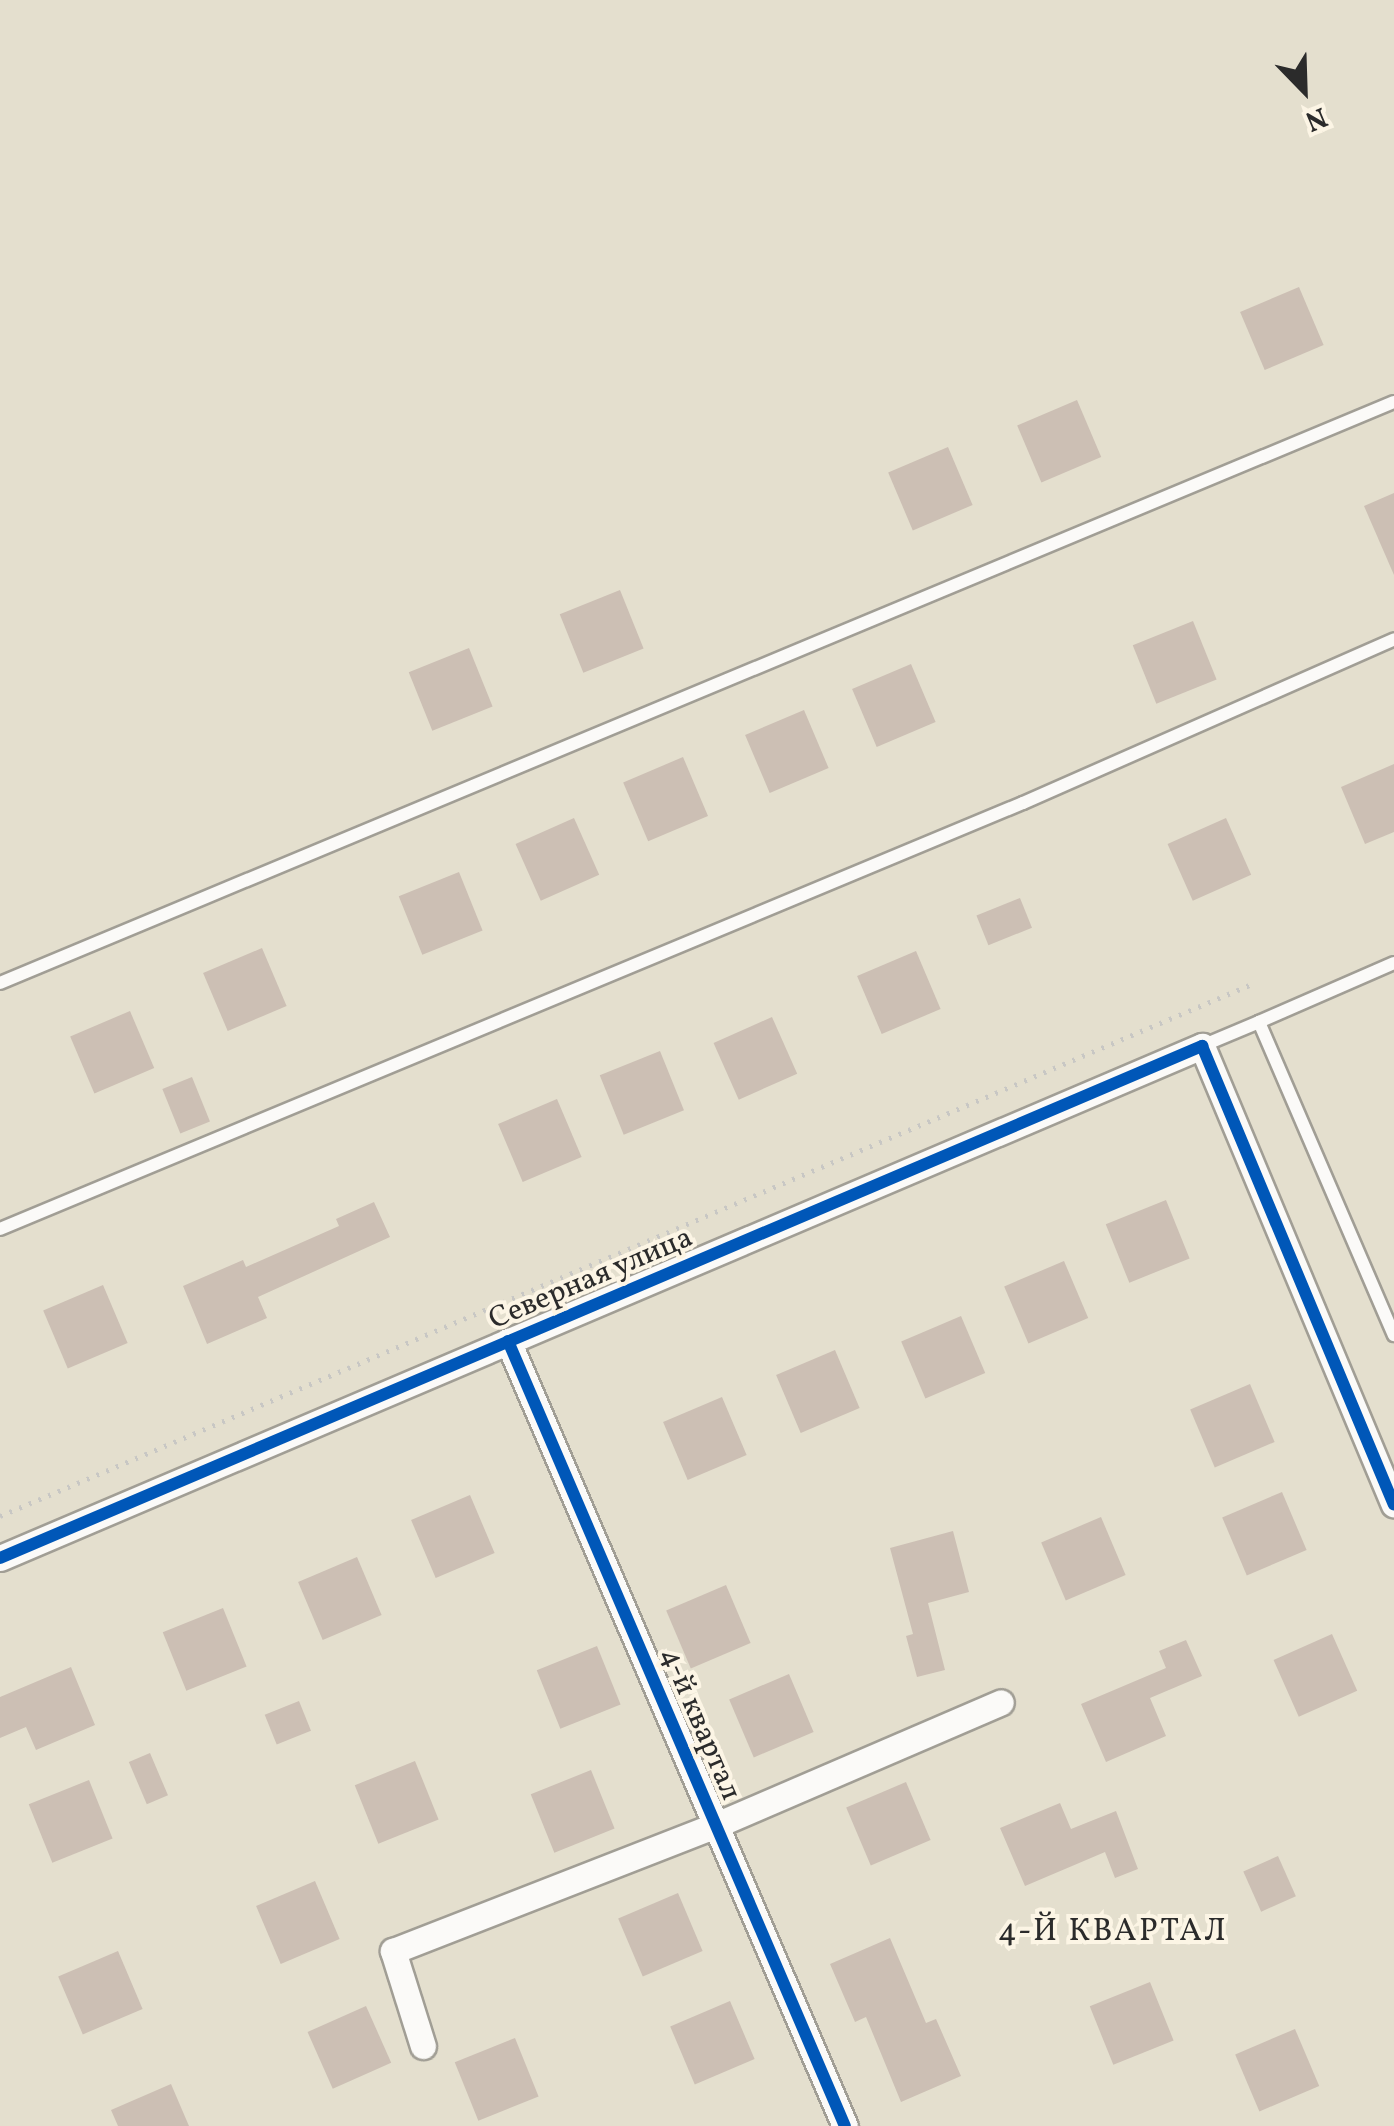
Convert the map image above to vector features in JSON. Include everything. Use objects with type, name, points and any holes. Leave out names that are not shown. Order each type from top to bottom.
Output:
[{"type":"street","name":"Северная улица","points":[[0,1558],[1202,1046]]},
{"type":"street","points":[[1202,1046],[1394,1504]]},
{"type":"street","name":"4-й квартал","points":[[508,1341],[845,2126]]},
{"type":"street","points":[[424,2046],[393,1952],[716,1824],[1000,1702]]},
{"type":"lane","points":[[0,983],[1394,402]]},
{"type":"lane","points":[[0,1229],[1023,802],[1394,639]]},
{"type":"lane","points":[[1202,1046],[1394,963]]},
{"type":"lane","points":[[1259,1022],[1394,1336]]},
{"type":"path","points":[[0,1516],[1252,984]]},
{"type":"building","points":[[1299,287],[1324,345],[1265,370],[1240,312]]},
{"type":"building","points":[[1077,400],[1101,457],[1041,482],[1017,425]]},
{"type":"building","points":[[948,447],[973,505],[913,530],[888,472]]},
{"type":"building","points":[[1394,493],[1394,575],[1364,506]]},
{"type":"building","points":[[620,590],[644,648],[583,673],[560,614]]},
{"type":"building","points":[[1193,621],[1217,679],[1156,704],[1133,645]]},
{"type":"building","points":[[469,648],[493,706],[432,731],[409,672]]},
{"type":"building","points":[[911,664],[936,722],[877,747],[852,689]]},
{"type":"building","points":[[804,710],[829,768],[770,793],[745,735]]},
{"type":"building","points":[[683,757],[708,816],[648,841],[623,782]]},
{"type":"building","points":[[1394,764],[1394,832],[1365,844],[1341,787]]},
{"type":"building","points":[[574,818],[599,875],[541,901],[516,844]]},
{"type":"building","points":[[1226,818],[1251,875],[1193,901],[1168,844]]},
{"type":"building","points":[[459,872],[483,930],[422,955],[399,896]]},
{"type":"building","points":[[1020,898],[1032,928],[988,945],[976,916]]},
{"type":"building","points":[[262,948],[287,1006],[228,1031],[203,973]]},
{"type":"building","points":[[916,951],[941,1009],[882,1034],[857,976]]},
{"type":"building","points":[[130,1011],[154,1068],[94,1093],[70,1036]]},
{"type":"building","points":[[772,1017],[797,1074],[739,1100],[714,1043]]},
{"type":"building","points":[[660,1051],[684,1110],[624,1135],[600,1075]]},
{"type":"building","points":[[192,1077],[210,1122],[180,1133],[162,1089]]},
{"type":"building","points":[[557,1099],[582,1157],[523,1182],[498,1124]]},
{"type":"building","points":[[1166,1200],[1190,1258],[1129,1283],[1106,1224]]},
{"type":"building","points":[[374,1202],[390,1237],[258,1297],[267,1318],[207,1344],[183,1286],[243,1260],[246,1267],[339,1226],[336,1219]]},
{"type":"building","points":[[1064,1261],[1088,1318],[1028,1343],[1004,1286]]},
{"type":"building","points":[[103,1285],[128,1343],[68,1368],[43,1310]]},
{"type":"building","points":[[961,1316],[985,1373],[925,1398],[901,1341]]},
{"type":"building","points":[[835,1350],[860,1408],[801,1433],[776,1375]]},
{"type":"building","points":[[1250,1384],[1275,1442],[1215,1467],[1190,1409]]},
{"type":"building","points":[[722,1397],[747,1455],[688,1480],[663,1422]]},
{"type":"building","points":[[1282,1492],[1307,1550],[1247,1575],[1222,1517]]},
{"type":"building","points":[[470,1495],[495,1553],[436,1578],[411,1520]]},
{"type":"building","points":[[1101,1517],[1126,1575],[1066,1600],[1041,1542]]},
{"type":"building","points":[[953,1531],[969,1592],[928,1603],[945,1670],[917,1677],[906,1636],[913,1634],[890,1548]]},
{"type":"building","points":[[357,1557],[382,1615],[323,1640],[298,1582]]},
{"type":"building","points":[[726,1585],[751,1643],[691,1668],[666,1610]]},
{"type":"building","points":[[223,1608],[247,1666],[186,1691],[163,1632]]},
{"type":"building","points":[[1332,1634],[1357,1691],[1299,1717],[1274,1660]]},
{"type":"building","points":[[1186,1640],[1202,1676],[1150,1698],[1166,1736],[1106,1762],[1081,1704],[1166,1668],[1159,1651]]},
{"type":"building","points":[[597,1646],[621,1704],[560,1729],[537,1670]]},
{"type":"building","points":[[71,1667],[95,1725],[36,1750],[26,1727],[0,1738],[0,1697]]},
{"type":"building","points":[[789,1674],[814,1732],[754,1757],[729,1699]]},
{"type":"building","points":[[299,1701],[311,1731],[277,1745],[265,1715]]},
{"type":"building","points":[[150,1753],[168,1795],[147,1804],[129,1762]]},
{"type":"building","points":[[415,1761],[439,1819],[378,1844],[355,1785]]},
{"type":"building","points":[[591,1770],[615,1828],[554,1853],[531,1794]]},
{"type":"building","points":[[89,1780],[113,1838],[52,1863],[29,1804]]},
{"type":"building","points":[[906,1782],[931,1840],[871,1865],[846,1807]]},
{"type":"building","points":[[1060,1803],[1071,1829],[1116,1811],[1138,1869],[1115,1878],[1105,1852],[1025,1886],[1000,1828]]},
{"type":"building","points":[[1278,1856],[1296,1896],[1261,1912],[1243,1871]]},
{"type":"building","points":[[315,1881],[340,1939],[281,1964],[256,1906]]},
{"type":"building","points":[[678,1893],[703,1951],[643,1976],[618,1918]]},
{"type":"building","points":[[890,1938],[926,2023],[936,2019],[961,2076],[901,2102],[866,2017],[855,2022],[830,1964]]},
{"type":"building","points":[[118,1951],[143,2009],[83,2034],[58,1976]]},
{"type":"building","points":[[1150,1982],[1174,2040],[1113,2065],[1090,2006]]},
{"type":"building","points":[[730,2001],[755,2059],[695,2084],[670,2026]]},
{"type":"building","points":[[366,2006],[391,2063],[333,2089],[308,2032]]},
{"type":"building","points":[[1295,2029],[1319,2086],[1259,2111],[1235,2054]]},
{"type":"building","points":[[515,2038],[539,2096],[478,2121],[455,2062]]},
{"type":"building","points":[[171,2084],[189,2126],[118,2126],[111,2110]]},
{"type":"cycle path","points":[[0,1558],[1202,1046],[1394,1504]]},
{"type":"cycle path","points":[[508,1341],[845,2126]]},
{"type":"district","name":"4-Й КВАРТАЛ","points":[[1113,1932]]}]
